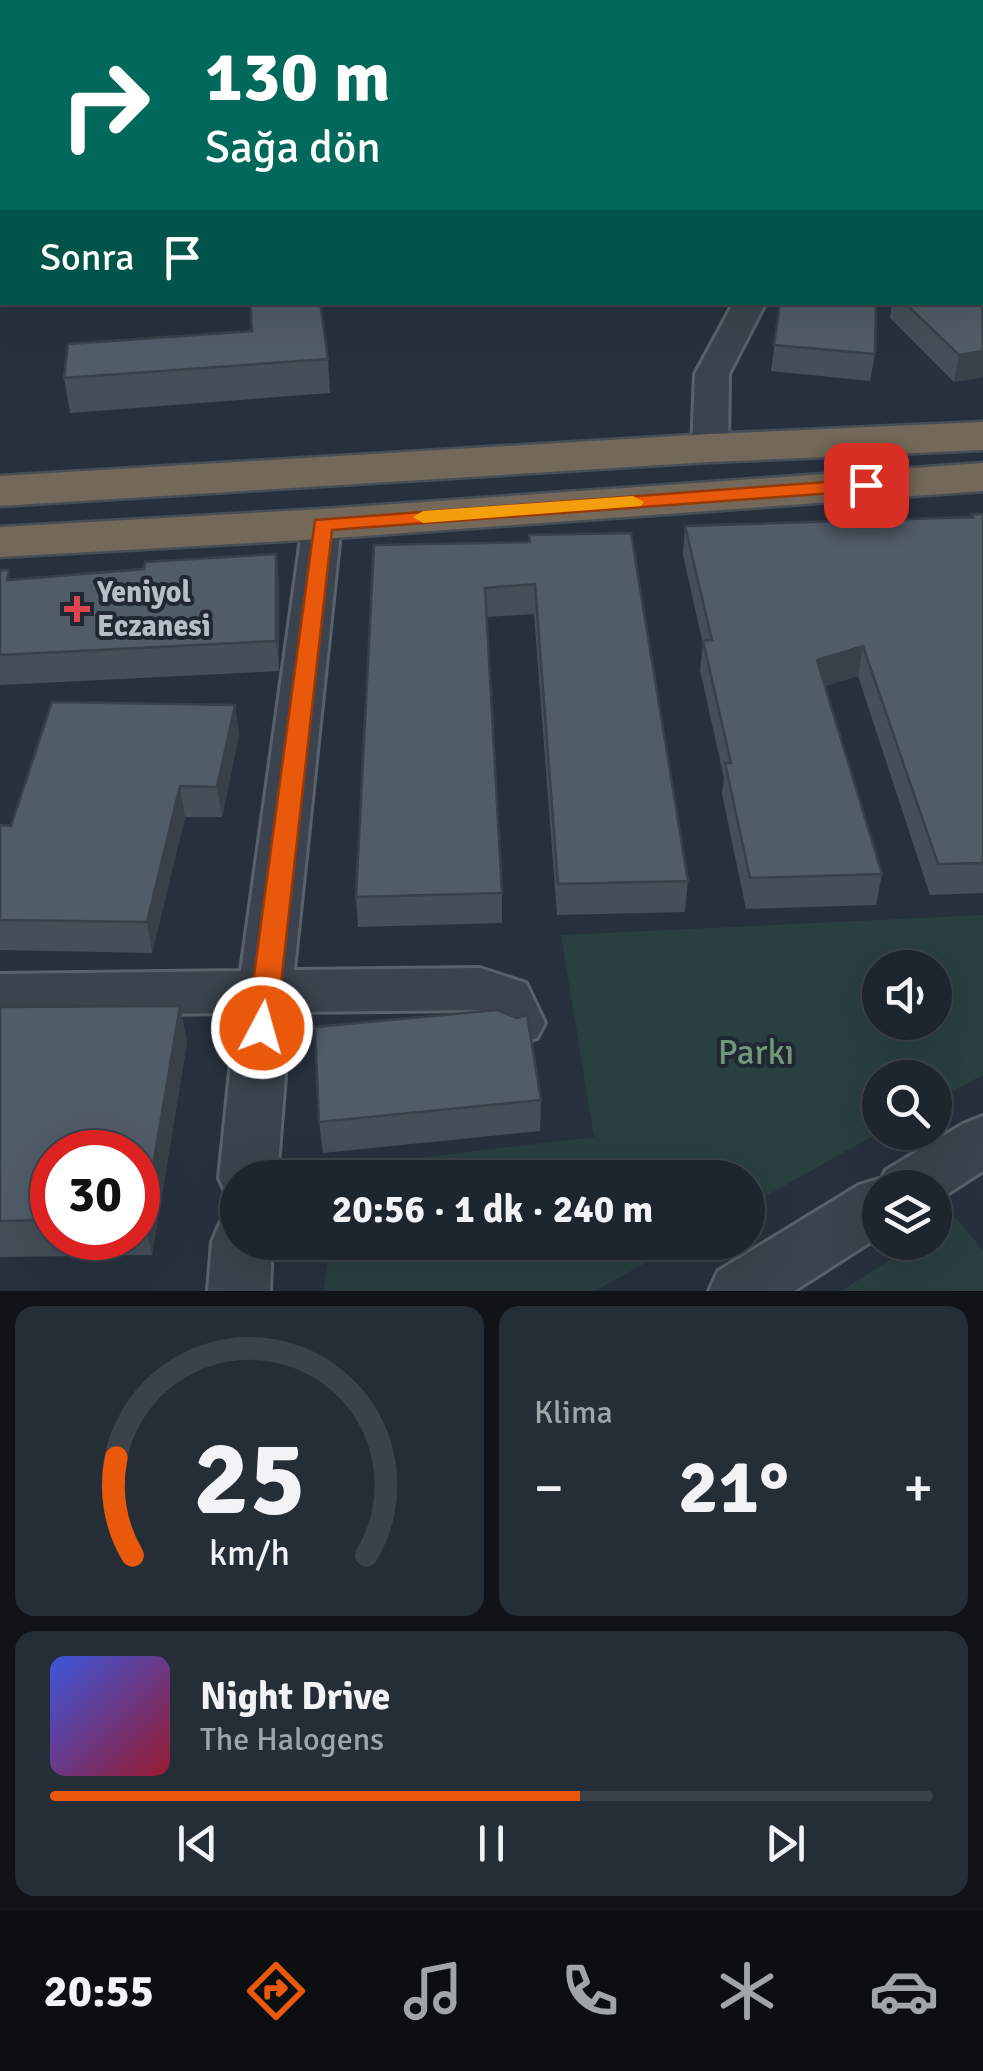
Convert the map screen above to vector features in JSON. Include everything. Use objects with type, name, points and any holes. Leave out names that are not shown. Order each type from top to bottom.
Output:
[{"type":"highway","points":[[0,492],[710,448],[983,436]]},
{"type":"highway","points":[[0,542],[322,524],[983,477]]},
{"type":"street","points":[[710,448],[712,374],[748,305]]},
{"type":"street","points":[[250,1160],[265,991],[322,524]]},
{"type":"street","points":[[0,995],[480,989],[507,998],[518,1023]]},
{"type":"street","points":[[937,1170],[981,1144]]},
{"type":"street","points":[[740,1291],[862,1215]]},
{"type":"street","points":[[239,1291],[241,1260]]},
{"type":"green space","name":"Parkı","points":[[983,915],[983,1075],[952,1092],[952,1060],[862,1060],[862,1142],[765,1196],[765,1160],[403,1160],[594,1137],[561,935]]},
{"type":"green space","points":[[955,1217],[983,1250],[983,1291],[841,1291],[889,1260],[952,1260]]},
{"type":"green space","points":[[327,1260],[651,1260],[595,1291],[324,1291]]},
{"type":"building","points":[[250,305],[320,305],[328,359],[64,378],[68,344],[252,331]]},
{"type":"building","points":[[780,305],[876,305],[875,354],[774,345]]},
{"type":"building","points":[[907,305],[982,305],[983,351],[959,355]]},
{"type":"building","points":[[971,514],[983,514],[983,863],[938,864],[863,646],[817,660],[882,874],[750,878],[725,763],[731,763],[703,641],[712,640],[685,526],[973,517]]},
{"type":"building","points":[[631,533],[688,881],[558,884],[535,584],[485,588],[502,893],[356,897],[374,545],[530,542],[529,535]]},
{"type":"building","points":[[276,554],[276,641],[0,655],[0,570],[9,570],[7,580],[144,569],[145,562]]},
{"type":"building","points":[[52,702],[235,705],[217,787],[180,786],[147,922],[0,920],[0,825],[11,826]]},
{"type":"building","points":[[180,1006],[159,1130],[30,1130],[30,1220],[0,1221],[0,1007]]},
{"type":"building","points":[[497,1010],[517,1018],[527,1015],[541,1100],[319,1122],[315,1027]]},
{"type":"slow traffic","points":[[423,517],[633,502]]},
{"type":"place","name":"Yeniyol Eczanesi","points":[[77,609]]},
{"type":"route","points":[[262,1028],[322,524],[866,485]]}]
